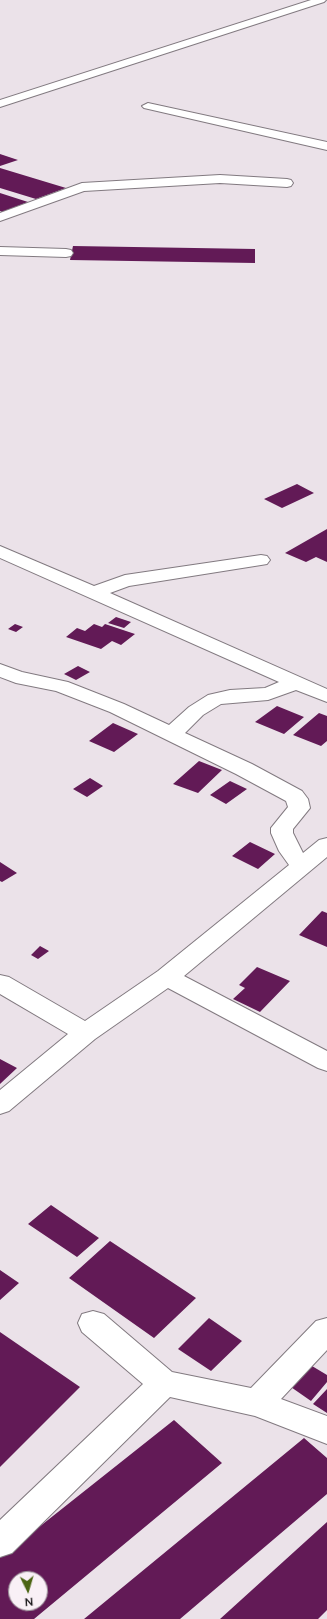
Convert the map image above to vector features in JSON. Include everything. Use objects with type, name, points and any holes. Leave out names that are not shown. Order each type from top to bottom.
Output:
[{"type":"street","points":[[0,104],[320,0]]},
{"type":"street","points":[[148,106],[327,146]]},
{"type":"street","points":[[0,217],[77,188],[87,186],[220,179],[287,183]]},
{"type":"street","points":[[0,251],[66,253]]},
{"type":"street","points":[[0,550],[327,696]]},
{"type":"street","points":[[94,592],[125,581],[261,560]]},
{"type":"street","points":[[0,670],[16,677],[61,686],[117,708],[273,784],[297,800],[300,808],[282,828],[282,834],[290,851],[302,866]]},
{"type":"street","points":[[171,734],[196,710],[215,699],[230,696],[268,694],[297,682]]},
{"type":"street","points":[[0,1104],[86,1033],[167,977],[327,845]]},
{"type":"street","points":[[167,977],[327,1062]]},
{"type":"street","points":[[0,983],[86,1033]]},
{"type":"street","points":[[93,1323],[164,1383],[257,1403],[327,1430]]},
{"type":"street","points":[[257,1403],[327,1330]]},
{"type":"street","points":[[0,1542],[164,1383]]},
{"type":"building","points":[[0,154],[18,160],[0,166]]},
{"type":"building","points":[[0,168],[66,188],[36,199],[0,188]]},
{"type":"building","points":[[0,193],[28,202],[2,212],[0,211]]},
{"type":"building","points":[[73,246],[255,249],[255,263],[70,260]]},
{"type":"building","points":[[297,484],[314,493],[282,508],[264,499]]},
{"type":"building","points":[[327,529],[327,562],[316,557],[306,562],[285,553]]},
{"type":"building","points":[[116,617],[131,622],[124,628],[108,623]]},
{"type":"building","points":[[15,624],[23,627],[16,632],[8,629]]},
{"type":"building","points":[[94,624],[102,627],[105,624],[135,634],[121,645],[112,641],[101,649],[66,637],[77,628],[85,631]]},
{"type":"building","points":[[78,666],[90,672],[76,680],[64,674]]},
{"type":"building","points":[[277,706],[304,717],[284,734],[255,722]]},
{"type":"building","points":[[319,713],[327,716],[327,741],[321,746],[293,735]]},
{"type":"building","points":[[113,723],[138,734],[114,752],[89,741]]},
{"type":"building","points":[[199,761],[222,770],[198,793],[173,784]]},
{"type":"building","points":[[90,778],[103,786],[87,797],[73,789]]},
{"type":"building","points":[[230,781],[247,789],[226,804],[210,795]]},
{"type":"building","points":[[250,842],[275,854],[258,869],[232,856]]},
{"type":"building","points":[[0,862],[17,873],[2,882],[0,881]]},
{"type":"building","points":[[322,911],[327,913],[327,947],[299,935]]},
{"type":"building","points":[[40,946],[49,951],[38,959],[31,955]]},
{"type":"building","points":[[257,967],[290,981],[260,1012],[233,999],[245,988],[239,985]]},
{"type":"building","points":[[0,1059],[17,1068],[0,1084]]},
{"type":"building","points":[[51,1205],[99,1238],[77,1257],[28,1224]]},
{"type":"building","points":[[110,1241],[196,1298],[154,1338],[69,1278]]},
{"type":"building","points":[[0,1270],[19,1283],[0,1300]]},
{"type":"building","points":[[209,1318],[242,1341],[211,1371],[178,1349]]},
{"type":"building","points":[[0,1332],[80,1387],[0,1467]]},
{"type":"building","points":[[307,1363],[327,1375],[327,1382],[311,1401],[288,1385]]},
{"type":"building","points":[[327,1389],[327,1413],[313,1404]]},
{"type":"building","points":[[174,1420],[222,1463],[48,1607],[48,1571],[8,1571],[8,1611],[44,1611],[34,1619],[0,1619],[0,1558]]},
{"type":"building","points":[[304,1438],[327,1458],[327,1494],[180,1619],[84,1619]]},
{"type":"building","points":[[327,1522],[327,1610],[318,1619],[220,1619]]}]
